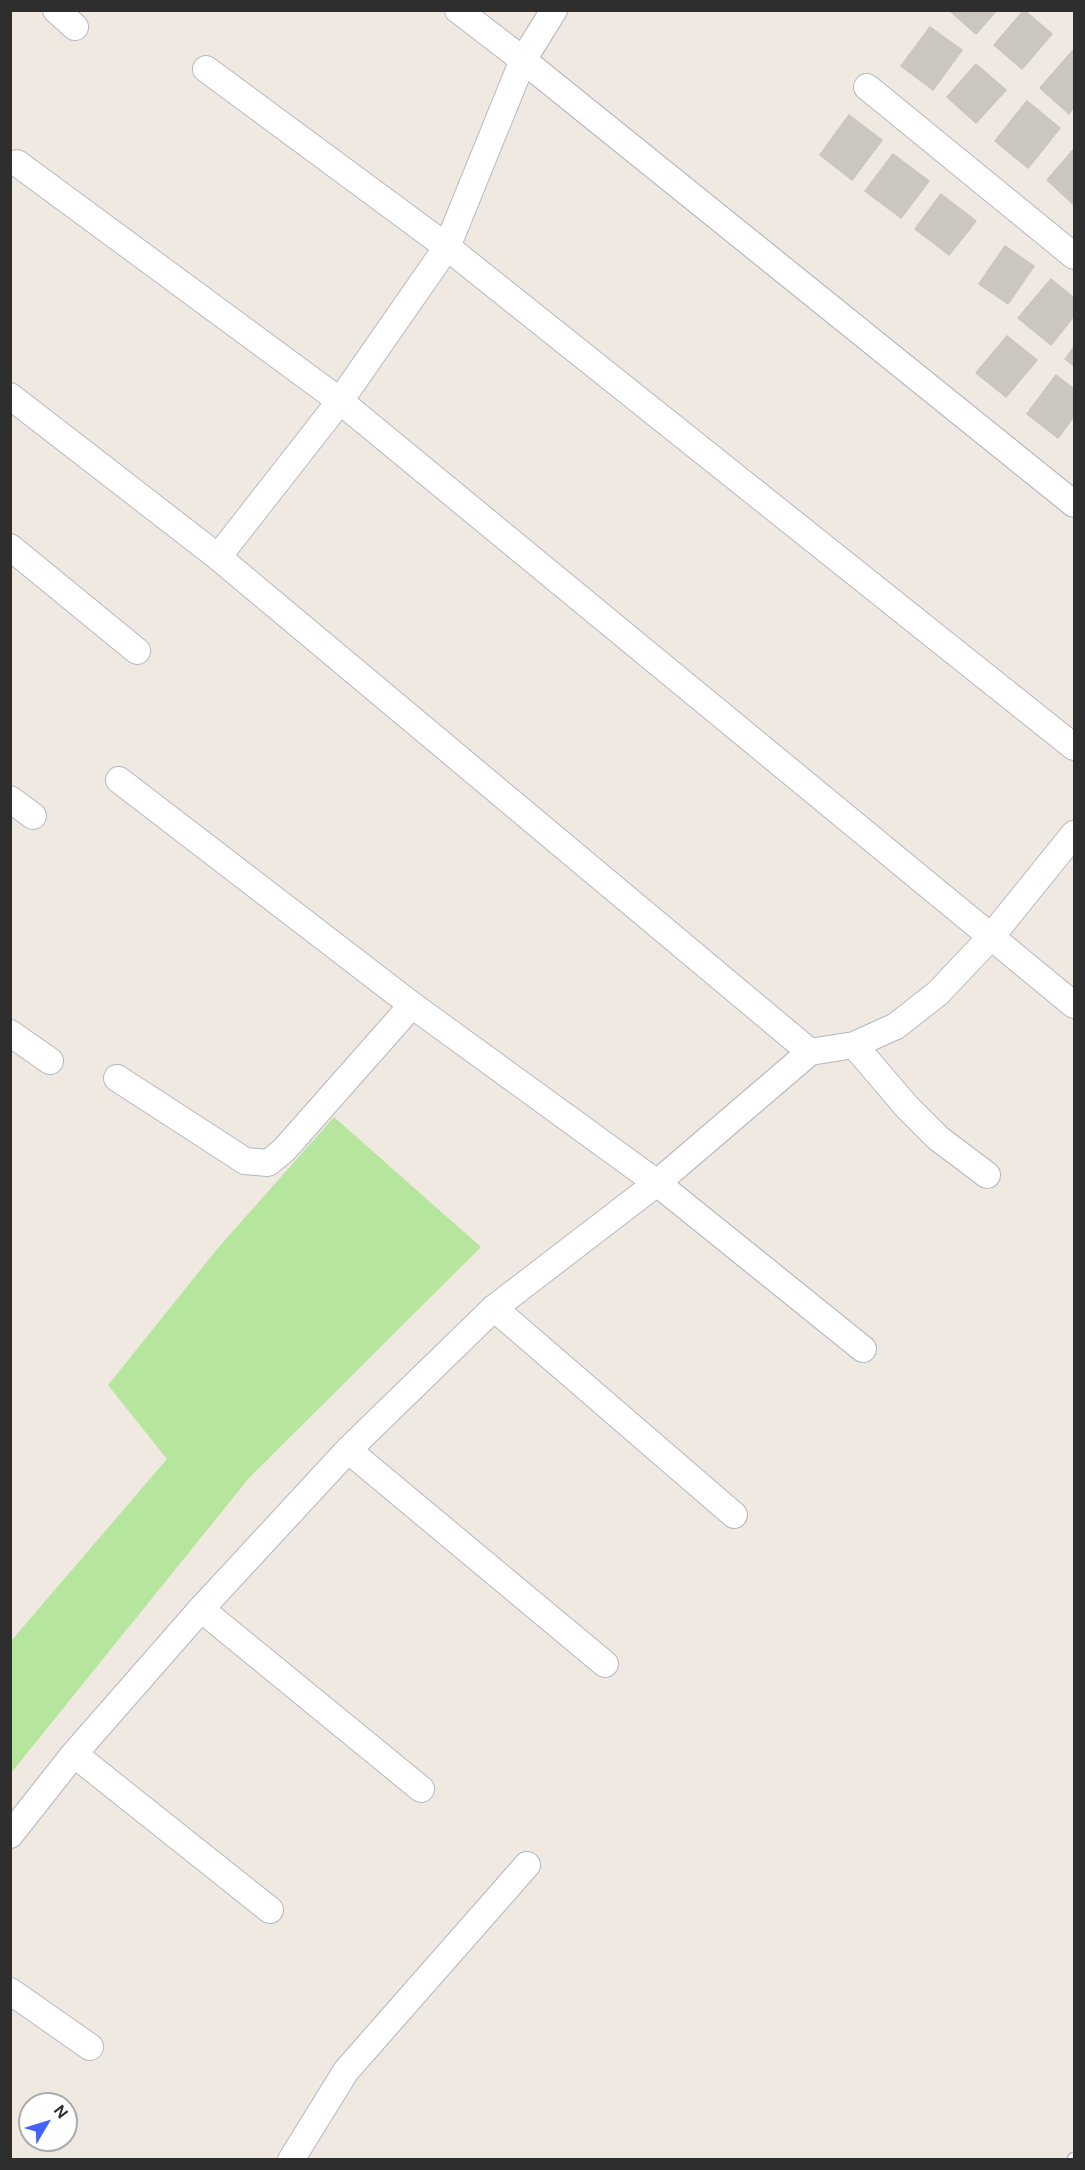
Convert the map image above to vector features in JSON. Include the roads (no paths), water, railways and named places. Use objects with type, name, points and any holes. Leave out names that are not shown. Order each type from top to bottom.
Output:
[{"type":"street","points":[[56,10],[75,27]]},
{"type":"street","points":[[458,10],[1074,504]]},
{"type":"street","points":[[218,557],[339,401],[447,247],[523,60],[554,10]]},
{"type":"street","points":[[206,69],[447,247],[1074,747]]},
{"type":"street","points":[[867,87],[1074,256]]},
{"type":"street","points":[[16,163],[339,401],[1074,1005]]},
{"type":"street","points":[[10,396],[218,557],[810,1052]]},
{"type":"street","points":[[10,548],[137,651]]},
{"type":"street","points":[[119,780],[412,1005],[657,1183],[862,1349]]},
{"type":"street","points":[[10,799],[33,816]]},
{"type":"street","points":[[10,1835],[74,1754],[201,1608],[348,1450],[494,1308],[657,1183],[810,1052],[854,1045],[904,1020],[938,993],[990,938],[1074,834]]},
{"type":"street","points":[[117,1078],[245,1161],[268,1162],[284,1150],[412,1005]]},
{"type":"street","points":[[10,1033],[50,1061]]},
{"type":"street","points":[[854,1045],[907,1107],[938,1138],[987,1175]]},
{"type":"street","points":[[494,1308],[734,1515]]},
{"type":"street","points":[[348,1450],[605,1664]]},
{"type":"street","points":[[201,1608],[421,1789]]},
{"type":"street","points":[[74,1754],[270,1911]]},
{"type":"street","points":[[291,2160],[346,2071],[527,1865]]},
{"type":"street","points":[[10,1990],[90,2047]]}]
